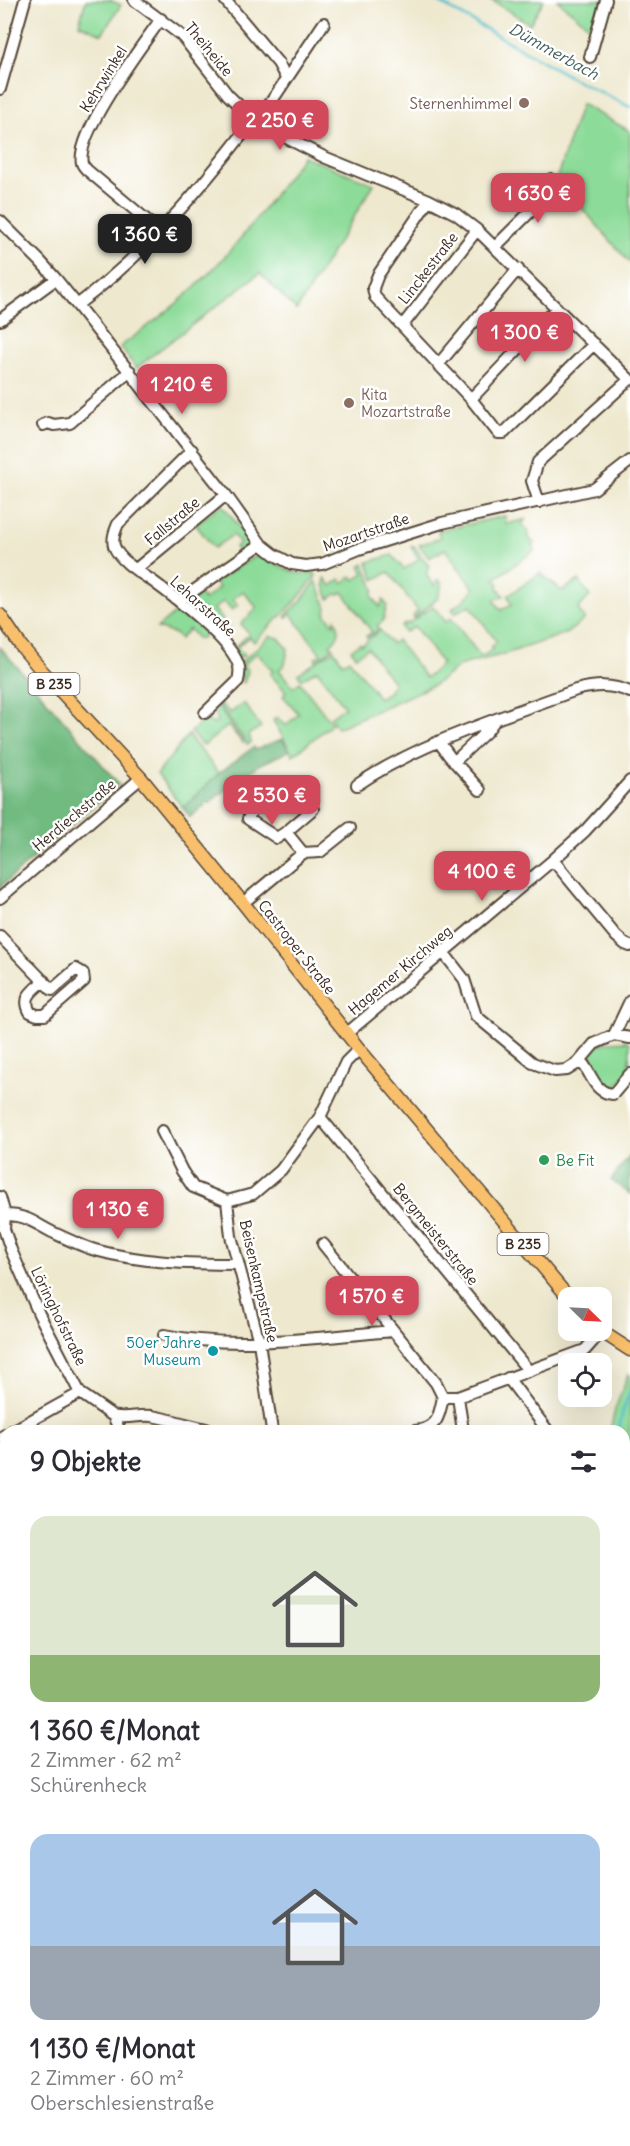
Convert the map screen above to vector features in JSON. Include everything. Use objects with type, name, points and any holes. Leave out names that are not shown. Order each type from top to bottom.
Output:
[{"type":"main road","name":"Castroper Straße","points":[[0,615],[21,646],[43,672],[141,778],[346,1034],[559,1287]]},
{"type":"main road","points":[[612,1339],[630,1350]]},
{"type":"street","points":[[0,89],[25,0]]},
{"type":"street","name":"Theiheide","points":[[134,0],[182,36],[228,95],[257,123],[324,157],[429,200],[456,214],[477,230],[630,380]]},
{"type":"street","points":[[225,0],[278,63],[286,78]]},
{"type":"street","points":[[590,57],[606,0]]},
{"type":"street","name":"Kehrwinkel","points":[[161,19],[113,88],[92,124],[82,154],[82,164],[87,170],[161,232]]},
{"type":"street","points":[[77,304],[161,232],[205,183],[248,127],[257,123],[324,22]]},
{"type":"street","points":[[495,247],[535,207],[552,179]]},
{"type":"street","points":[[429,200],[378,275],[373,288],[375,297],[471,399],[498,433],[504,433],[594,344]]},
{"type":"street","name":"Mozartstraße","points":[[0,221],[77,304],[192,450],[261,544],[292,564],[306,566],[322,564],[359,549],[442,523],[594,489],[630,461]]},
{"type":"street","name":"Linckestraße","points":[[403,326],[477,230]]},
{"type":"street","points":[[438,365],[518,269]]},
{"type":"street","points":[[0,320],[56,279]]},
{"type":"street","points":[[471,399],[557,308]]},
{"type":"street","points":[[43,425],[70,423],[130,371]]},
{"type":"street","points":[[539,501],[532,481],[538,462],[630,380]]},
{"type":"street","name":"Leharstraße","points":[[192,450],[118,524],[113,534],[114,546],[119,554],[136,570],[179,601],[219,637],[237,662],[238,681],[205,713]]},
{"type":"street","name":"Fallstraße","points":[[136,570],[226,495]]},
{"type":"street","points":[[179,601],[261,544]]},
{"type":"street","points":[[357,785],[383,767],[440,742],[576,690],[595,685],[615,686],[630,692]]},
{"type":"street","points":[[454,762],[487,731],[495,720]]},
{"type":"street","points":[[440,742],[454,762],[480,790]]},
{"type":"street","name":"Herdieckstraße","points":[[0,898],[141,778]]},
{"type":"street","name":"Hagemer Kirchweg","points":[[346,1034],[553,861],[585,831],[630,781]]},
{"type":"street","points":[[276,791],[252,810],[248,819],[277,838],[313,809]]},
{"type":"street","points":[[243,903],[303,853],[320,852],[351,828]]},
{"type":"street","points":[[286,832],[303,853]]},
{"type":"street","points":[[553,861],[616,936],[630,946]]},
{"type":"street","points":[[0,936],[44,981],[52,990],[76,969],[83,973],[84,981],[45,1014],[37,1015],[30,1012],[26,1004],[27,995],[44,981]]},
{"type":"street","points":[[443,952],[464,979],[476,1016],[533,1063],[555,1071],[567,1070],[578,1063],[594,1044],[614,1035],[630,1038]]},
{"type":"street","points":[[614,1035],[630,1001]]},
{"type":"street","points":[[162,1131],[182,1171],[193,1187],[227,1201],[253,1194],[281,1170],[320,1117],[346,1062],[359,1049]]},
{"type":"street","points":[[578,1063],[584,1065],[597,1087],[604,1093],[613,1094],[630,1074]]},
{"type":"street","name":"Bergmeisterstraße","points":[[320,1117],[528,1370]]},
{"type":"street","name":"Löringhofstraße","points":[[0,1197],[5,1215],[4,1228],[11,1250],[39,1314],[80,1393],[113,1416]]},
{"type":"street","name":"Beisenkampstraße","points":[[227,1201],[231,1236],[259,1342],[271,1425]]},
{"type":"street","points":[[5,1215],[25,1217],[51,1232],[94,1250],[150,1261],[184,1264],[238,1264]]},
{"type":"street","points":[[323,1244],[436,1383],[443,1397],[438,1418],[432,1425]]},
{"type":"street","points":[[164,1335],[185,1340],[259,1342],[393,1330]]},
{"type":"street","points":[[443,1397],[458,1397],[585,1350],[592,1341]]},
{"type":"street","points":[[508,1378],[543,1425]]},
{"type":"street","points":[[23,1425],[80,1393]]},
{"type":"street","points":[[458,1397],[462,1425]]},
{"type":"street","points":[[113,1416],[117,1425]]},
{"type":"street","points":[[113,1416],[124,1420],[138,1416],[150,1416],[188,1425]]},
{"type":"green space","points":[[86,0],[110,0],[121,5],[102,34],[79,24]]},
{"type":"green space","points":[[491,0],[544,0],[530,24]]},
{"type":"green space","points":[[557,0],[602,0],[595,27],[590,27]]},
{"type":"green space","points":[[581,104],[630,131],[630,263],[581,207],[555,183]]},
{"type":"green space","points":[[303,156],[374,184],[298,308],[296,310],[260,273],[136,368],[120,347],[202,281],[248,229]]},
{"type":"green space","points":[[222,504],[250,541],[249,547],[240,554],[235,547],[240,543],[233,535],[214,548],[196,525]]},
{"type":"green space","points":[[505,516],[506,524],[527,519],[522,523],[529,533],[527,535],[534,544],[532,546],[535,550],[495,579],[504,596],[494,600],[501,610],[512,604],[508,596],[540,573],[562,591],[579,580],[590,596],[578,609],[585,619],[567,633],[505,654],[461,665],[434,685],[337,728],[330,717],[345,707],[317,670],[302,679],[298,674],[334,650],[343,663],[349,659],[379,698],[390,691],[389,689],[394,684],[368,648],[356,656],[351,650],[360,643],[362,645],[380,630],[392,644],[397,640],[426,678],[442,664],[415,627],[405,632],[401,627],[433,606],[446,622],[451,618],[481,657],[493,649],[491,647],[497,642],[470,605],[455,613],[452,609],[474,589],[445,549],[429,558],[419,545],[440,538],[438,531]]},
{"type":"green space","points":[[414,546],[429,566],[426,575],[435,586],[438,579],[442,584],[438,598],[414,618],[413,616],[418,611],[389,572],[374,580],[368,562],[392,555],[404,569],[419,559],[411,547]]},
{"type":"green space","points":[[263,556],[287,570],[307,574],[315,573],[316,576],[295,602],[254,642],[250,637],[237,647],[244,656],[236,658],[234,648],[249,634],[241,624],[257,608],[243,591],[233,599],[238,605],[232,610],[224,601],[214,609],[229,628],[224,632],[191,603],[199,594],[204,600],[219,588],[215,583],[219,579],[254,557]]},
{"type":"green space","points":[[364,564],[374,589],[372,596],[380,607],[383,600],[387,605],[383,621],[377,626],[379,629],[367,638],[366,636],[372,632],[343,592],[329,599],[324,585],[325,578],[331,586],[340,579],[343,583],[352,576],[355,580],[364,573],[360,567]]},
{"type":"green space","points":[[316,581],[327,608],[325,614],[334,624],[335,619],[339,630],[338,636],[330,645],[333,648],[316,661],[315,658],[321,654],[291,614],[286,618],[285,616],[301,601]]},
{"type":"green space","points":[[181,608],[208,632],[199,640],[189,629],[180,639],[175,634],[157,628]]},
{"type":"green space","points":[[270,636],[279,638],[288,649],[285,664],[279,670],[293,687],[300,682],[332,724],[293,755],[273,720],[277,717],[285,726],[299,714],[283,696],[286,692],[270,674],[273,671],[257,653],[243,665],[248,671],[244,683],[242,682],[240,663]]},
{"type":"green space","points":[[0,647],[119,784],[0,887]]},
{"type":"green space","points":[[219,702],[230,713],[244,703],[261,727],[249,734],[251,742],[248,745],[218,704]]},
{"type":"green space","points":[[217,705],[244,744],[228,726],[203,746],[190,732],[206,719],[213,724],[217,721],[215,712]]},
{"type":"green space","points":[[188,735],[219,773],[183,808],[157,774]]},
{"type":"green space","points":[[282,739],[289,751],[259,765],[190,817],[183,808],[219,773],[254,747],[255,750]]},
{"type":"green space","points":[[627,1041],[630,1043],[628,1069],[622,1079],[611,1089],[602,1087],[592,1064],[592,1052],[596,1047],[605,1043]]},
{"type":"green space","points":[[630,1155],[630,1194],[611,1180]]},
{"type":"green space","points":[[628,1374],[630,1375],[630,1425],[611,1425]]},
{"type":"waterway","name":"Dümmerbach","points":[[435,0],[574,79],[630,107]]},
{"type":"waterway","points":[[620,1425],[630,1391]]},
{"type":"place","name":"Sternenhimmel","points":[[524,103]]},
{"type":"place","name":"Kita Mozartstraße","points":[[349,403]]},
{"type":"place","name":"Be Fit","points":[[544,1160]]},
{"type":"place","name":"50er Jahre Museum","points":[[213,1351]]}]
